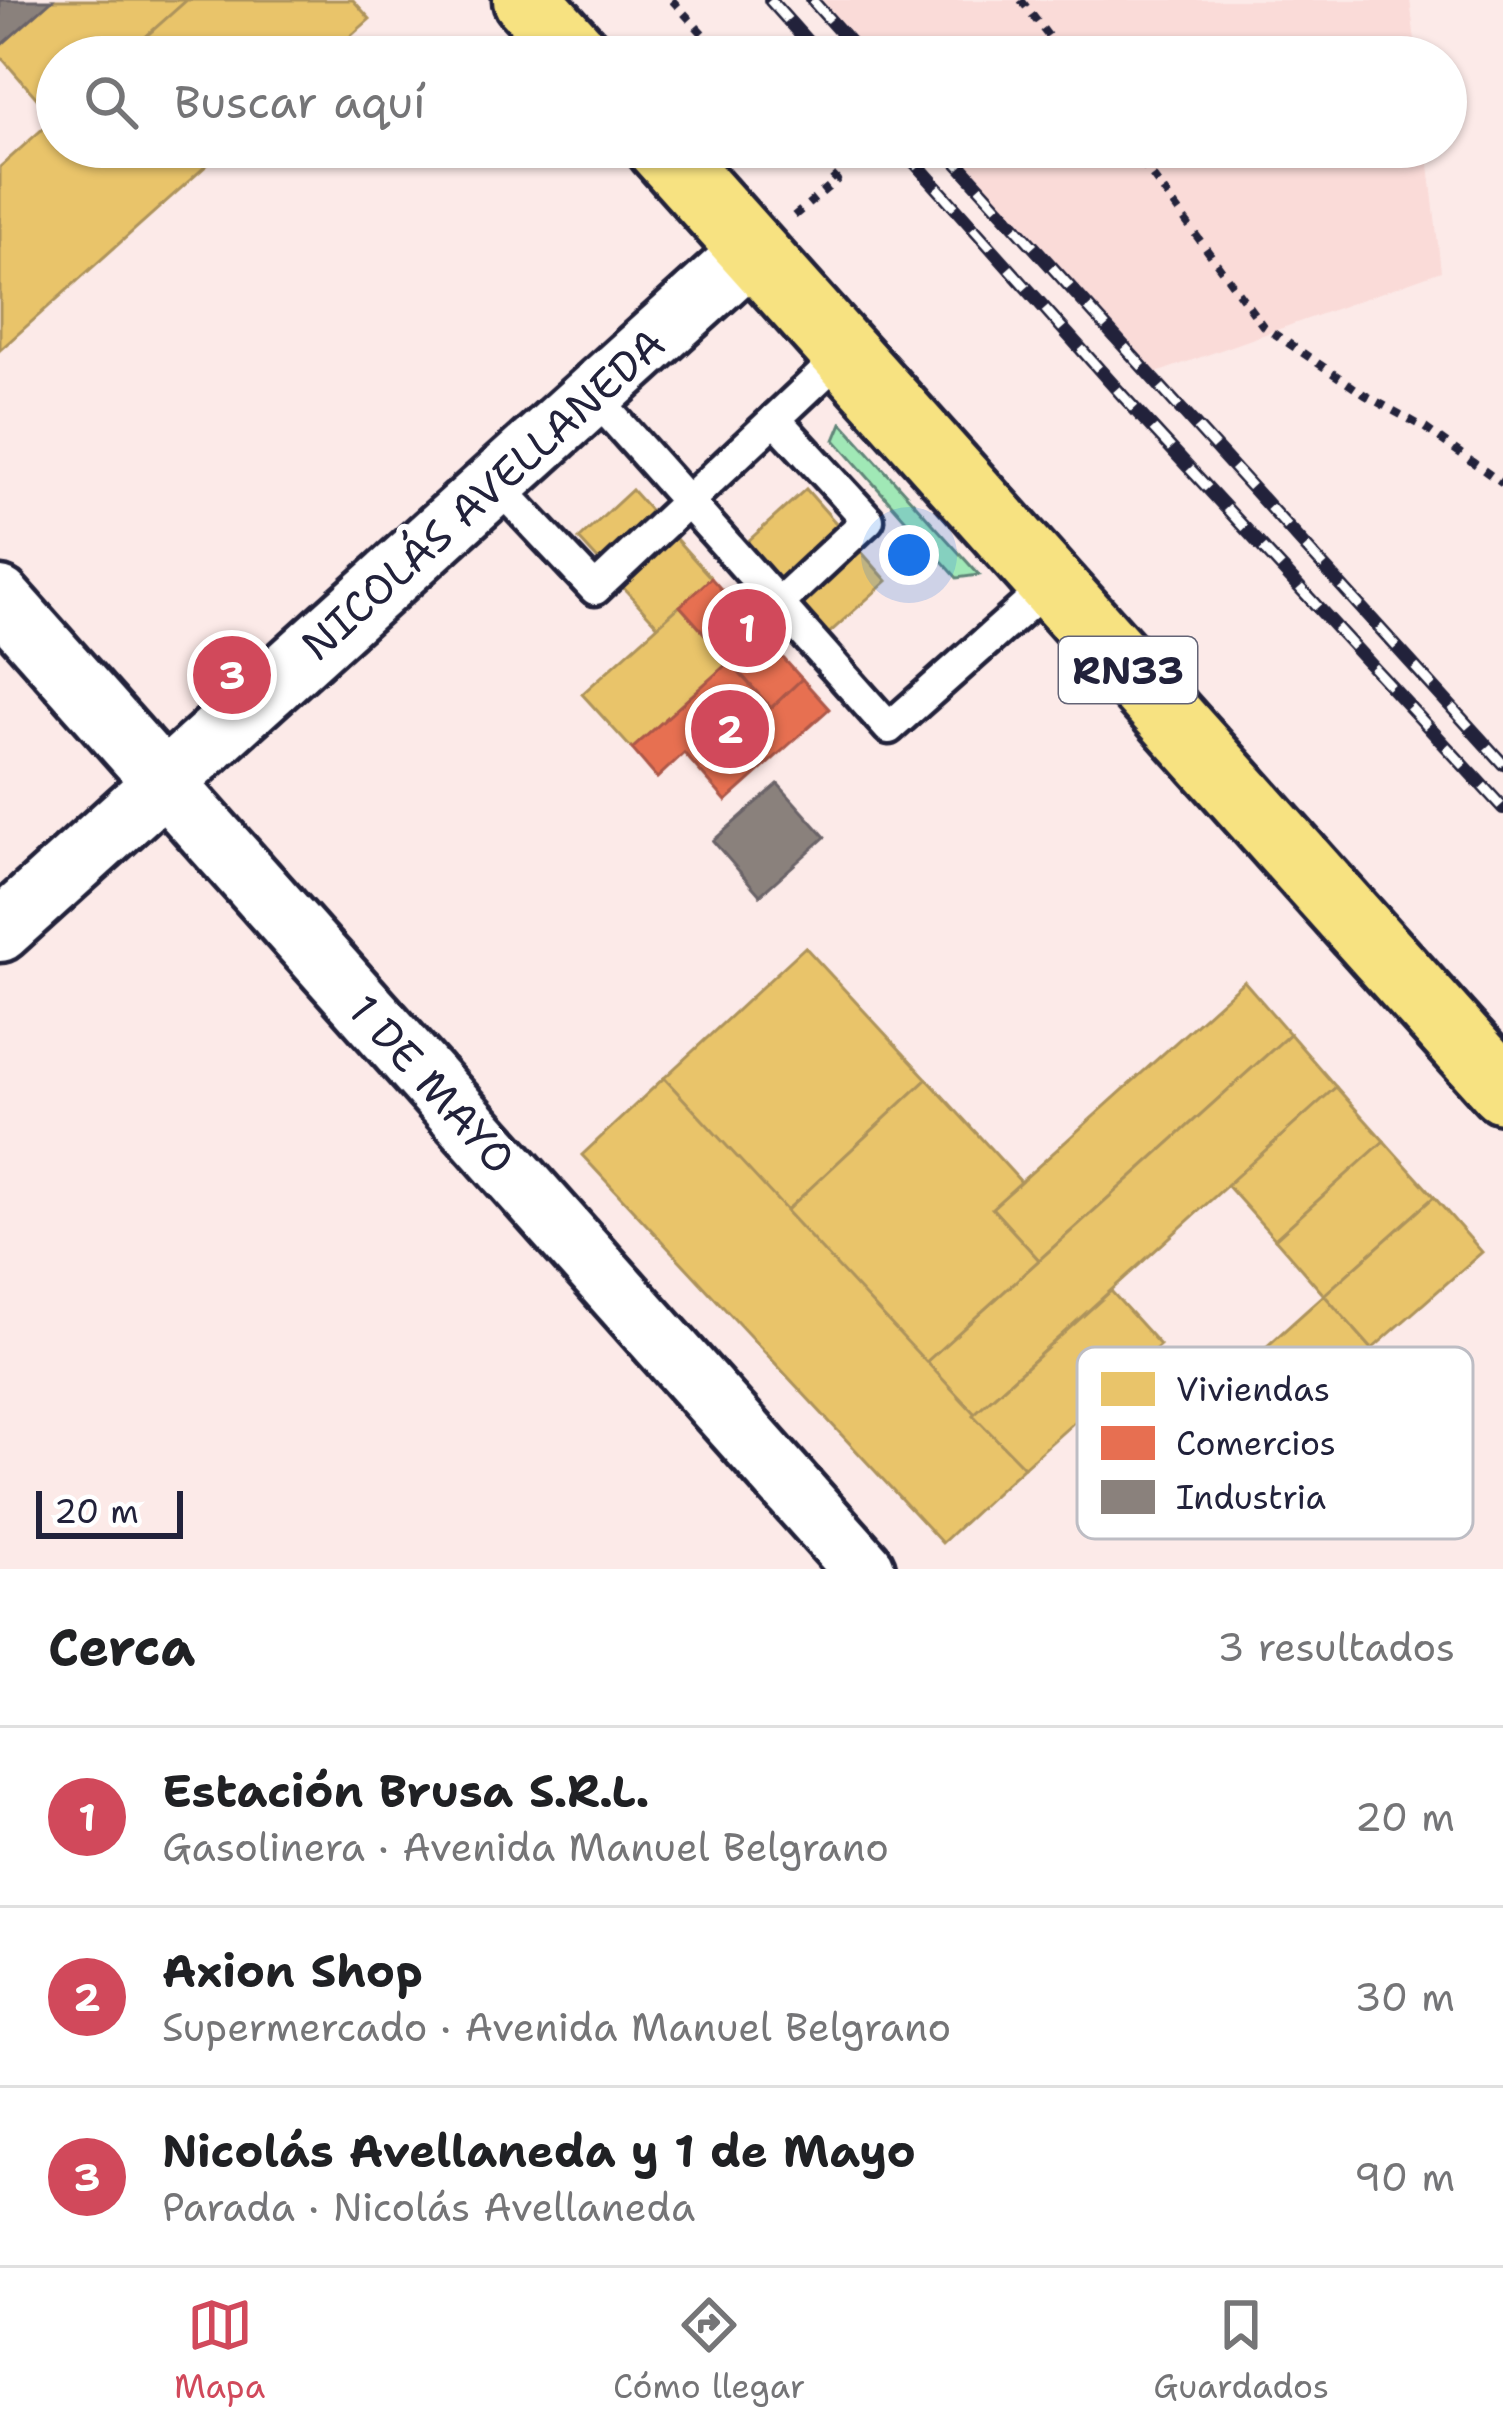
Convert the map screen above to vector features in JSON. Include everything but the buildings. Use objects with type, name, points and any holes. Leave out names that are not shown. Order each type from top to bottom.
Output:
[{"type":"main road","points":[[527,0],[560,36]]},
{"type":"main road","name":"RN33","points":[[679,168],[1503,1089]]},
{"type":"street","name":"NICOLÁS AVELLANEDA","points":[[0,931],[753,250]]},
{"type":"street","name":"1 DE MAYO","points":[[0,598],[864,1569]]},
{"type":"lane","points":[[495,483],[595,589],[844,353]]},
{"type":"lane","points":[[593,394],[889,728],[1051,584]]},
{"type":"lane","points":[[775,419],[868,520],[779,603]]},
{"type":"path","points":[[672,0],[705,36]]},
{"type":"path","points":[[1022,0],[1049,36]]},
{"type":"path","points":[[825,168],[837,181]]},
{"type":"path","points":[[1146,168],[1263,326],[1365,395],[1425,428],[1503,484]]},
{"type":"shaded area","points":[[812,0],[1410,0],[1414,36],[844,36]]},
{"type":"shaded area","points":[[962,168],[1429,168],[1441,271],[1148,376]]},
{"type":"green space","points":[[842,423],[979,575],[957,578],[835,440]]},
{"type":"railway","points":[[770,0],[802,36]]},
{"type":"railway","points":[[812,0],[844,36]]},
{"type":"railway","points":[[920,168],[1503,808]]},
{"type":"railway","points":[[962,168],[1503,764]]},
{"type":"place","name":"Estación Brusa S.R.L.","points":[[747,628]]},
{"type":"place","name":"Nicolás Avellaneda y 1 de Mayo","points":[[232,675]]},
{"type":"place","name":"Axion Shop","points":[[730,729]]}]
